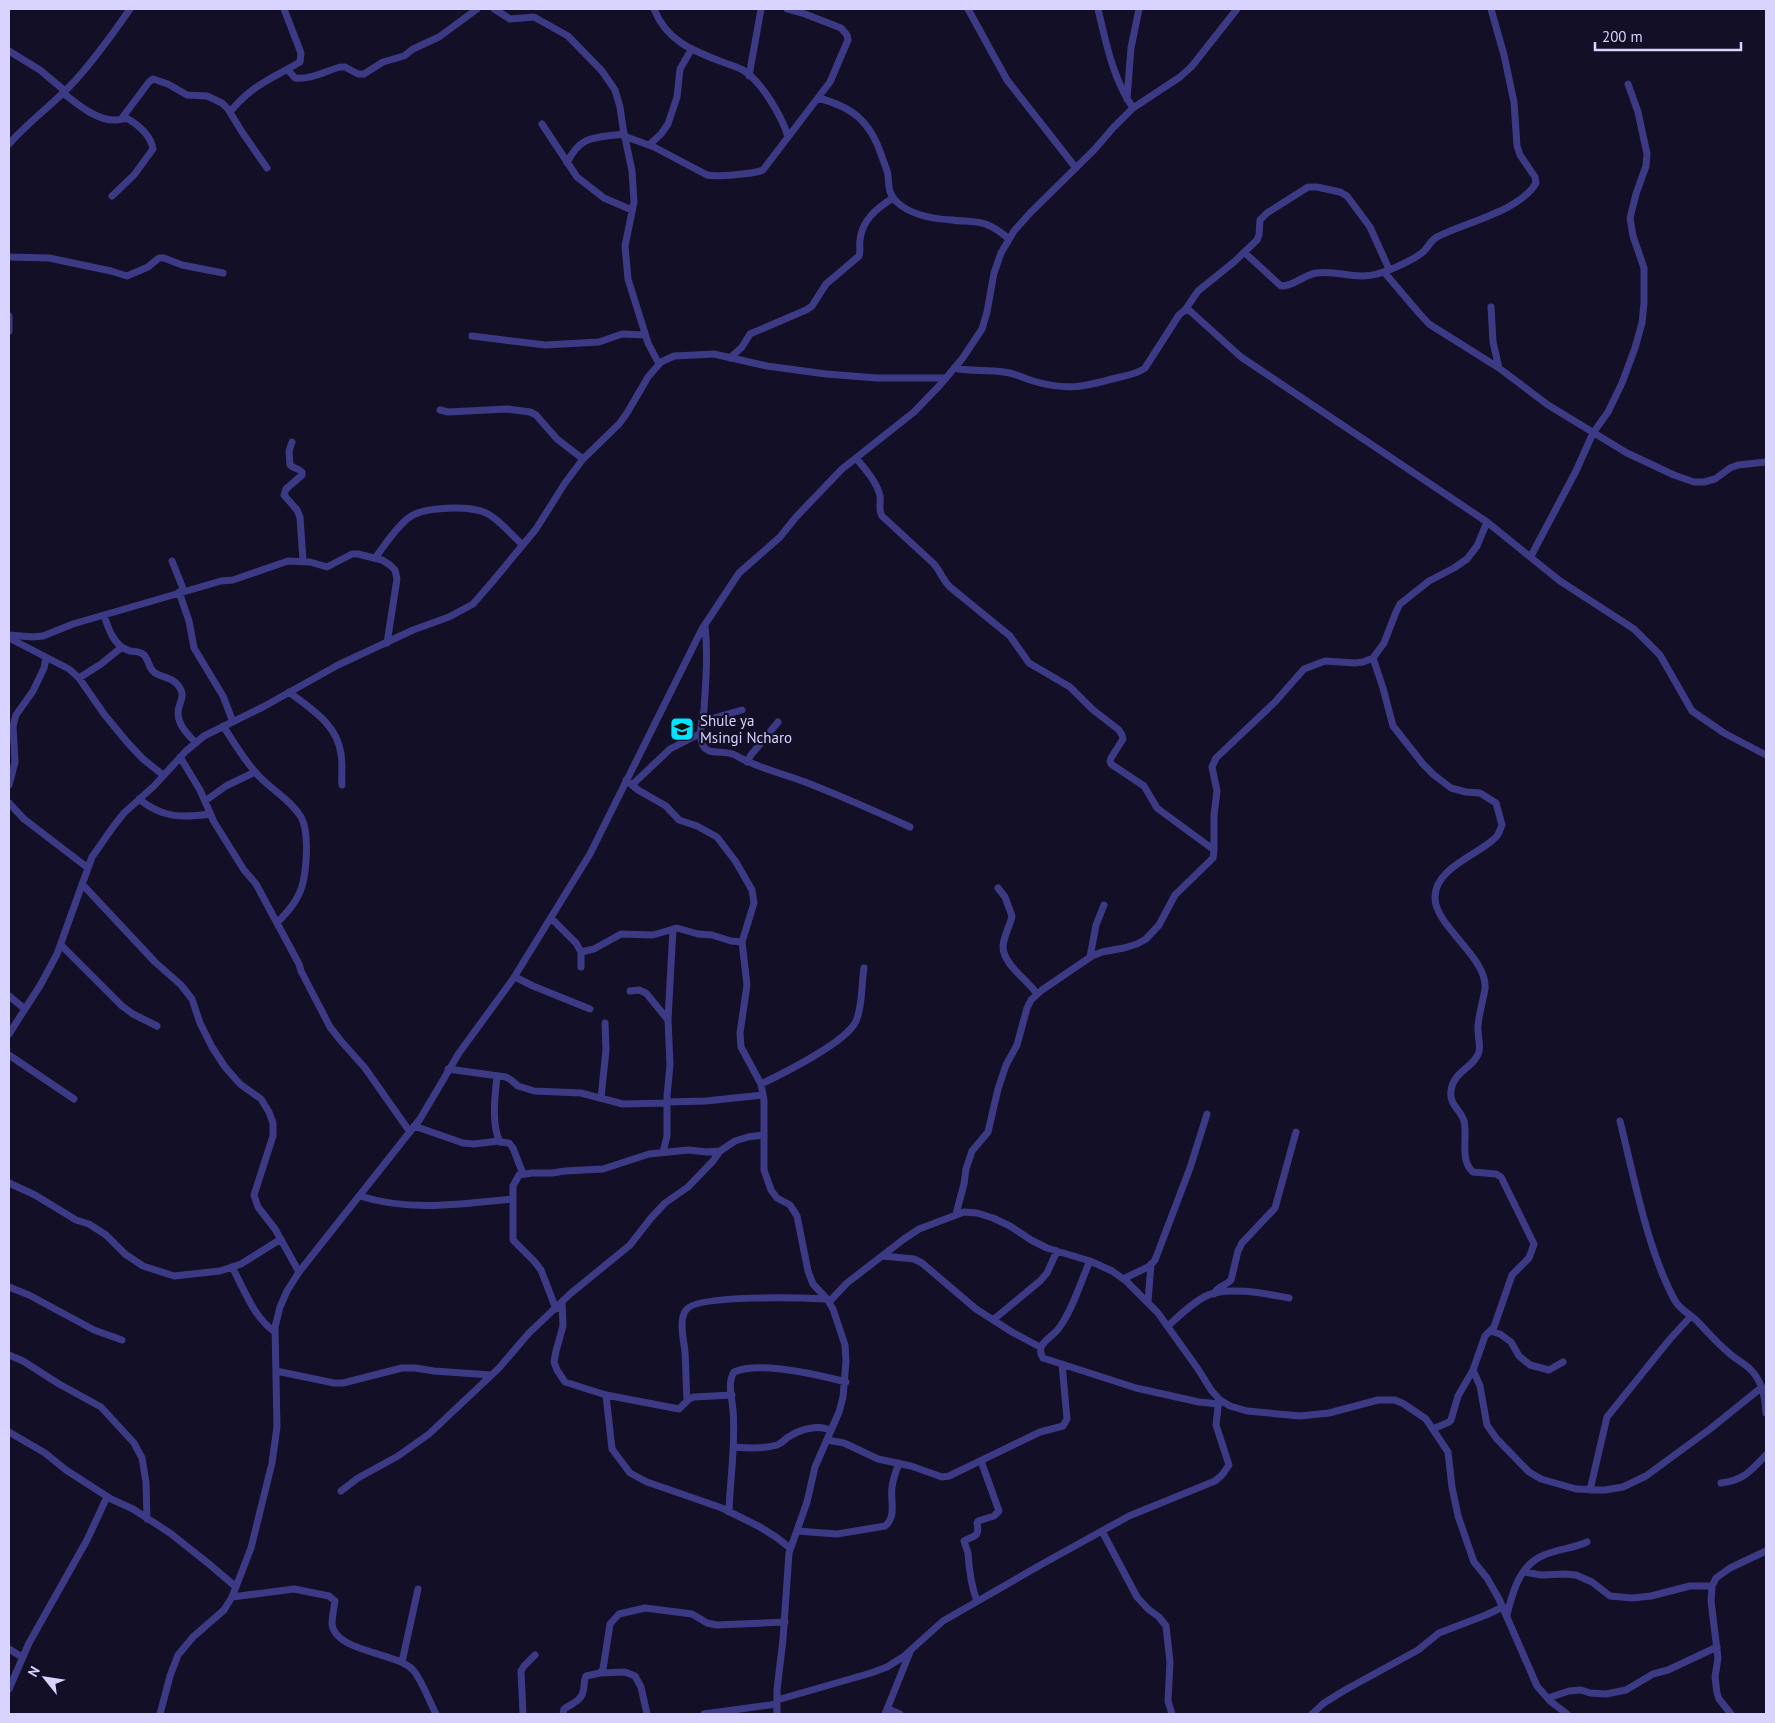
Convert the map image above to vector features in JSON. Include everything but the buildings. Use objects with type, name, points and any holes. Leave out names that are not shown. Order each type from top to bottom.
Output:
[{"type":"street","points":[[9,144],[64,92],[100,50],[130,9]]},
{"type":"street","points":[[230,112],[242,98],[257,86],[300,62],[302,57],[284,9]]},
{"type":"street","points":[[288,70],[295,78],[312,76],[340,67],[345,67],[358,74],[364,74],[382,62],[404,56],[413,49],[439,37],[478,9]]},
{"type":"street","points":[[494,9],[510,19],[534,17],[568,36],[602,71],[615,90],[632,171],[634,202],[625,246],[626,263],[630,287],[646,335],[660,364]]},
{"type":"street","points":[[654,9],[662,26],[691,50],[743,71],[749,76],[759,86],[781,118],[788,137]]},
{"type":"street","points":[[749,76],[761,9]]},
{"type":"street","points":[[567,163],[576,147],[590,138],[624,135],[650,145],[706,176],[715,177],[763,170],[830,82],[848,40],[847,35],[841,28],[787,9]]},
{"type":"street","points":[[968,9],[1007,80],[1076,168]]},
{"type":"street","points":[[1098,9],[1110,56],[1122,91],[1134,108]]},
{"type":"street","points":[[1127,99],[1131,48],[1139,9]]},
{"type":"street","points":[[160,1714],[170,1676],[178,1655],[193,1637],[224,1610],[232,1597],[251,1548],[272,1463],[278,1427],[275,1332],[280,1307],[287,1291],[299,1272],[412,1129],[458,1053],[515,977],[590,854],[629,782],[705,625],[738,574],[780,537],[821,490],[856,458],[914,412],[962,359],[982,328],[994,273],[1001,253],[1009,239],[1030,212],[1134,108],[1180,77],[1192,66],[1237,9]]},
{"type":"street","points":[[1244,252],[1281,286],[1292,285],[1316,273],[1374,275],[1414,258],[1438,237],[1505,209],[1523,198],[1536,183],[1535,177],[1520,155],[1514,125],[1514,102],[1504,54],[1491,9]]},
{"type":"street","points":[[650,145],[668,124],[677,98],[680,69],[691,50]]},
{"type":"street","points":[[9,51],[40,70],[81,106],[99,116],[115,120],[128,119],[142,129],[153,147],[134,175],[112,196]]},
{"type":"street","points":[[122,118],[149,82],[154,79],[168,84],[187,95],[207,96],[222,103],[230,112],[267,168]]},
{"type":"street","points":[[1531,556],[1576,471],[1593,433],[1608,412],[1631,363],[1642,324],[1644,311],[1644,268],[1633,236],[1630,218],[1646,166],[1647,154],[1638,112],[1628,84]]},
{"type":"street","points":[[818,98],[841,105],[856,115],[870,129],[878,144],[888,175],[888,188],[893,198],[900,204],[932,218],[954,221],[965,220],[990,225],[1009,239]]},
{"type":"street","points":[[542,124],[577,177],[604,198],[632,210]]},
{"type":"street","points":[[954,368],[966,371],[1005,372],[1034,382],[1059,387],[1076,387],[1109,380],[1145,368],[1198,291],[1257,240],[1260,220],[1267,213],[1308,187],[1317,186],[1332,189],[1347,196],[1370,227],[1387,270],[1429,324],[1499,368],[1548,405],[1593,433],[1628,453],[1674,475],[1694,482],[1715,479],[1730,468],[1766,462]]},
{"type":"street","points":[[730,358],[738,351],[750,334],[778,321],[800,314],[812,306],[826,284],[859,256],[861,251],[859,241],[869,216],[893,198]]},
{"type":"street","points":[[9,257],[49,258],[127,276],[148,267],[159,258],[164,258],[175,264],[223,273]]},
{"type":"street","points":[[1491,307],[1493,342],[1499,368]]},
{"type":"street","points":[[1184,310],[1194,313],[1247,361],[1487,522],[1560,581],[1634,630],[1660,655],[1692,711],[1724,733],[1766,755]]},
{"type":"street","points":[[9,316],[9,330]]},
{"type":"street","points":[[472,336],[545,345],[599,342],[622,334],[646,335]]},
{"type":"street","points":[[9,1034],[41,984],[61,945],[88,868],[98,847],[113,826],[139,799],[180,757],[204,736],[338,665],[413,630],[449,617],[473,604],[523,545],[583,459],[619,424],[648,377],[660,364],[674,356],[714,354],[767,366],[862,377],[946,378]]},
{"type":"street","points":[[440,410],[448,412],[507,409],[530,412],[536,415],[557,438],[583,459]]},
{"type":"street","points":[[292,442],[289,451],[290,465],[300,469],[302,474],[286,489],[284,495],[300,516],[302,561]]},
{"type":"street","points":[[856,458],[878,490],[882,516],[933,563],[942,579],[950,587],[1010,636],[1029,662],[1070,687],[1119,730],[1123,739],[1111,758],[1111,764],[1144,786],[1157,808],[1214,850]]},
{"type":"street","points":[[375,558],[394,532],[408,518],[434,509],[471,508],[487,514],[497,519],[523,545]]},
{"type":"street","points":[[956,1214],[972,1151],[988,1132],[1006,1065],[1016,1045],[1027,1008],[1037,994],[1090,957],[1102,952],[1137,944],[1146,939],[1159,925],[1175,895],[1213,858],[1214,815],[1217,791],[1212,767],[1216,758],[1275,702],[1304,669],[1326,661],[1355,663],[1372,658],[1384,644],[1400,604],[1429,581],[1467,559],[1477,546],[1487,522]]},
{"type":"street","points":[[9,636],[34,638],[43,636],[72,624],[221,580],[233,580],[288,561],[302,561],[327,567],[352,554],[375,558],[390,565],[395,570],[397,579],[388,642]]},
{"type":"street","points":[[172,560],[182,592],[194,648],[223,696],[233,722]]},
{"type":"street","points":[[104,615],[112,637],[122,647],[130,651],[140,652],[145,656],[150,668],[155,673],[169,678],[179,686],[182,692],[178,713],[181,724],[196,743]]},
{"type":"street","points":[[705,625],[707,640],[701,733],[702,744],[706,749],[712,752],[733,754],[747,762],[853,800],[910,827]]},
{"type":"street","points":[[9,636],[68,669],[79,678],[104,714],[127,742],[154,769],[163,775]]},
{"type":"street","points":[[79,678],[101,664],[122,647]]},
{"type":"street","points":[[9,785],[15,762],[13,726],[16,715],[33,691],[44,668],[46,658]]},
{"type":"street","points":[[1372,658],[1383,688],[1393,726],[1399,734],[1434,775],[1452,788],[1466,792],[1480,792],[1496,803],[1502,825],[1496,838],[1453,867],[1438,884],[1435,898],[1440,913],[1479,966],[1485,985],[1478,1025],[1480,1050],[1476,1058],[1456,1077],[1451,1090],[1453,1105],[1464,1121],[1467,1164],[1473,1172],[1496,1174],[1501,1178],[1534,1244],[1529,1258],[1512,1275],[1494,1327],[1486,1336],[1473,1370],[1458,1396],[1451,1420],[1433,1429]]},
{"type":"street","points":[[289,692],[328,723],[336,736],[341,754],[342,786]]},
{"type":"street","points":[[703,720],[742,710]]},
{"type":"street","points":[[747,762],[778,722]]},
{"type":"street","points":[[223,726],[255,772],[292,805],[304,824],[306,862],[303,881],[292,907],[276,923]]},
{"type":"street","points":[[629,782],[670,749],[701,733]]},
{"type":"street","points":[[180,757],[214,822],[244,870],[256,884],[330,1026],[340,1041],[365,1068],[412,1129],[463,1143],[474,1144],[499,1141],[509,1143],[513,1148],[522,1174]]},
{"type":"street","points":[[205,802],[226,786],[255,772]]},
{"type":"street","points":[[629,782],[638,790],[666,806],[679,820],[697,826],[717,837],[736,862],[752,890],[754,904],[742,942],[747,984],[740,1033],[741,1047],[761,1084],[763,1095],[764,1170],[771,1190],[777,1198],[790,1206],[797,1216],[808,1270],[813,1284],[828,1300],[838,1320],[844,1345],[846,1382],[843,1397],[815,1467],[812,1484],[790,1548],[777,1714]]},
{"type":"street","points":[[139,799],[151,808],[167,814],[189,816],[210,814]]},
{"type":"street","points":[[9,802],[24,819],[88,868]]},
{"type":"street","points":[[82,884],[156,962],[181,985],[192,999],[200,1023],[225,1067],[240,1084],[261,1099],[269,1112],[273,1123],[274,1136],[254,1195],[258,1206],[281,1239],[299,1272]]},
{"type":"street","points":[[998,888],[1005,897],[1012,916],[1005,936],[1004,953],[1011,966],[1026,979],[1037,994]]},
{"type":"street","points":[[1090,957],[1096,925],[1104,904]]},
{"type":"street","points":[[551,918],[576,943],[581,952],[581,967]]},
{"type":"street","points":[[581,952],[594,949],[621,934],[653,934],[680,928],[693,933],[742,942]]},
{"type":"street","points":[[663,1152],[667,1136],[670,1057],[668,1020],[673,929]]},
{"type":"street","points":[[61,945],[122,1006],[157,1026]]},
{"type":"street","points":[[761,1084],[780,1076],[820,1053],[852,1028],[859,1012],[864,968]]},
{"type":"street","points":[[515,977],[590,1009]]},
{"type":"street","points":[[630,991],[638,990],[646,993],[668,1020]]},
{"type":"street","points":[[9,996],[25,1009]]},
{"type":"street","points":[[601,1098],[606,1050],[605,1023]]},
{"type":"street","points":[[9,1056],[74,1100]]},
{"type":"street","points":[[448,1069],[497,1076],[511,1080],[518,1086],[534,1091],[581,1093],[623,1104],[706,1101],[763,1095]]},
{"type":"street","points":[[497,1076],[495,1113],[499,1141]]},
{"type":"street","points":[[1123,1279],[1139,1272],[1155,1260],[1190,1168],[1207,1114]]},
{"type":"street","points":[[1620,1121],[1640,1201],[1662,1274],[1675,1300],[1683,1311],[1691,1316],[1728,1352],[1748,1367],[1755,1376],[1762,1387],[1766,1413]]},
{"type":"street","points":[[1214,1294],[1215,1290],[1231,1280],[1242,1243],[1275,1208],[1296,1132]]},
{"type":"street","points":[[341,1491],[358,1478],[398,1456],[429,1434],[491,1375],[529,1333],[593,1274],[630,1245],[665,1203],[688,1187],[720,1151],[735,1141],[763,1135]]},
{"type":"street","points":[[556,1309],[541,1270],[512,1240],[512,1199],[516,1178],[522,1174],[603,1169],[641,1156],[663,1152],[689,1150],[720,1151]]},
{"type":"street","points":[[9,1183],[35,1195],[76,1220],[89,1224],[106,1235],[125,1254],[143,1266],[174,1276],[220,1271],[232,1267],[247,1261],[281,1239]]},
{"type":"street","points":[[360,1196],[392,1204],[414,1206],[438,1206],[512,1199]]},
{"type":"street","points":[[687,1401],[682,1325],[686,1310],[690,1306],[696,1303],[768,1297],[828,1300],[847,1283],[919,1229],[956,1214],[964,1212],[977,1213],[1010,1226],[1031,1240],[1112,1272],[1123,1279],[1148,1302],[1168,1326],[1218,1401],[1216,1425],[1229,1465],[1222,1476],[1215,1481],[1129,1516],[942,1621],[911,1650],[887,1666],[871,1673],[777,1702],[704,1714]]},
{"type":"street","points":[[992,1320],[1040,1281],[1057,1251]]},
{"type":"street","points":[[883,1256],[914,1259],[922,1263],[976,1310],[1040,1347]]},
{"type":"street","points":[[1090,1262],[1063,1322],[1056,1332],[1042,1343],[1040,1347],[1040,1353],[1043,1358],[1136,1388],[1199,1402],[1218,1401],[1247,1411],[1300,1416],[1328,1413],[1378,1400],[1394,1400],[1404,1404],[1426,1419],[1448,1452],[1458,1516],[1474,1562],[1487,1578],[1503,1607],[1537,1686],[1567,1714]]},
{"type":"street","points":[[1148,1302],[1151,1264]]},
{"type":"street","points":[[232,1267],[258,1315],[275,1332]]},
{"type":"street","points":[[9,1287],[29,1295],[94,1330],[122,1340]]},
{"type":"street","points":[[1168,1326],[1210,1294],[1249,1291],[1289,1298]]},
{"type":"street","points":[[562,1302],[563,1326],[554,1362],[556,1370],[565,1382],[606,1395],[680,1409],[687,1401],[694,1397],[732,1395]]},
{"type":"street","points":[[1590,1490],[1607,1417],[1691,1316]]},
{"type":"street","points":[[1490,1331],[1500,1334],[1511,1342],[1519,1356],[1530,1365],[1549,1370],[1563,1362]]},
{"type":"street","points":[[9,1355],[23,1361],[59,1384],[102,1407],[134,1443],[142,1458],[146,1482],[147,1519]]},
{"type":"street","points":[[826,1440],[837,1441],[878,1459],[911,1466],[942,1477],[949,1476],[1040,1432],[1063,1426],[1066,1420],[1062,1364]]},
{"type":"street","points":[[276,1371],[334,1383],[343,1383],[402,1368],[491,1375]]},
{"type":"street","points":[[729,1512],[734,1447],[732,1375],[734,1372],[742,1368],[804,1372],[846,1382]]},
{"type":"street","points":[[1473,1370],[1480,1386],[1487,1425],[1496,1438],[1529,1472],[1541,1479],[1576,1490],[1606,1490],[1623,1486],[1646,1476],[1696,1440],[1762,1387]]},
{"type":"street","points":[[606,1395],[612,1449],[630,1473],[647,1482],[729,1512],[768,1532],[790,1548]]},
{"type":"street","points":[[734,1447],[776,1445],[782,1443],[788,1436],[819,1426],[831,1431]]},
{"type":"street","points":[[9,1432],[45,1453],[66,1470],[107,1496],[170,1533],[236,1587]]},
{"type":"street","points":[[1721,1484],[1752,1472],[1766,1455]]},
{"type":"street","points":[[977,1601],[973,1592],[969,1570],[968,1550],[964,1541],[976,1535],[978,1529],[976,1523],[978,1521],[994,1516],[999,1511],[981,1461]]},
{"type":"street","points":[[797,1531],[837,1534],[885,1526],[892,1518],[892,1487],[899,1463]]},
{"type":"street","points":[[9,1689],[22,1657],[87,1540],[107,1496]]},
{"type":"street","points":[[1102,1531],[1137,1597],[1166,1626],[1170,1662],[1168,1701],[1172,1714]]},
{"type":"street","points":[[1507,1615],[1518,1579],[1536,1560],[1542,1556],[1577,1547],[1587,1542]]},
{"type":"street","points":[[1731,1714],[1719,1699],[1717,1693],[1718,1658],[1711,1601],[1712,1586],[1716,1578],[1730,1568],[1766,1551]]},
{"type":"street","points":[[1524,1572],[1541,1575],[1576,1575],[1592,1582],[1610,1596],[1632,1598],[1651,1596],[1690,1586],[1712,1586]]},
{"type":"street","points":[[232,1597],[294,1589],[330,1596],[335,1601],[332,1625],[336,1633],[343,1640],[354,1646],[402,1662],[413,1670],[436,1714]]},
{"type":"street","points":[[402,1662],[418,1589]]},
{"type":"street","points":[[1314,1713],[1324,1703],[1418,1650],[1439,1633],[1503,1607]]},
{"type":"street","points":[[600,1673],[603,1669],[610,1624],[619,1614],[633,1610],[645,1608],[683,1612],[717,1625],[785,1622]]},
{"type":"street","points":[[1548,1698],[1569,1691],[1582,1690],[1590,1693],[1606,1694],[1626,1690],[1653,1674],[1668,1670],[1717,1647]]},
{"type":"street","points":[[9,1650],[22,1657]]},
{"type":"street","points":[[900,1714],[886,1711],[911,1650]]},
{"type":"street","points":[[524,1714],[521,1671],[535,1655]]},
{"type":"street","points":[[564,1714],[564,1709],[581,1697],[584,1691],[583,1681],[586,1676],[600,1673],[625,1672],[636,1676],[641,1687],[647,1714]]},
{"type":"place","name":"Shule ya Msingi Ncharo","points":[[682,729]]}]
